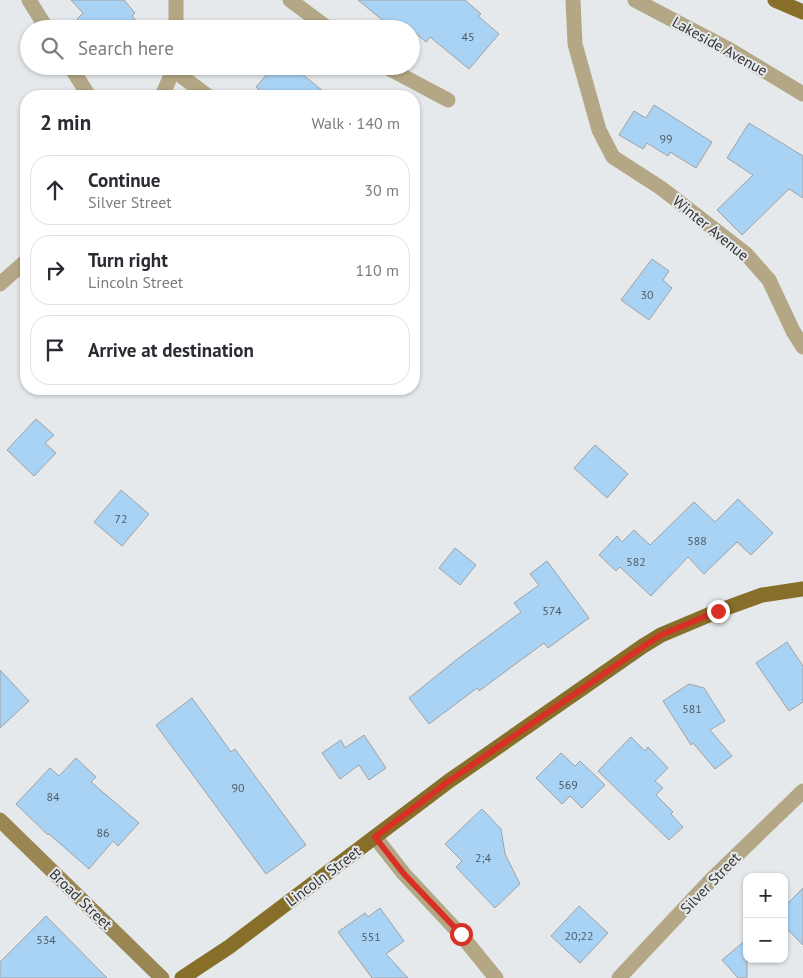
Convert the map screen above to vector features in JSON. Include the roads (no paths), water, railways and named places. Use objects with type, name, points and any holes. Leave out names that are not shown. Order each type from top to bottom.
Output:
[{"type":"main road","points":[[775,0],[803,12]]},
{"type":"main road","name":"Lincoln Street","points":[[182,978],[229,947],[449,781],[661,635],[718,611],[762,596],[803,589]]},
{"type":"street","points":[[29,0],[41,20]]},
{"type":"street","points":[[176,0],[176,20]]},
{"type":"street","points":[[290,0],[316,20]]},
{"type":"street","name":"Winter Avenue","points":[[573,0],[575,44],[599,130],[612,157],[661,188],[746,254],[770,280],[793,331],[803,347]]},
{"type":"street","name":"Lakeside Avenue","points":[[635,0],[730,50],[803,94]]},
{"type":"street","points":[[75,75],[84,90]]},
{"type":"street","points":[[165,90],[171,75]]},
{"type":"street","points":[[182,75],[201,90]]},
{"type":"street","points":[[401,75],[448,100]]},
{"type":"street","points":[[0,284],[20,266]]},
{"type":"street","name":"Silver Street","points":[[620,978],[711,880],[803,791]]},
{"type":"street","name":"Broad Street","points":[[0,820],[162,978]]},
{"type":"street","points":[[375,837],[404,874],[461,934],[496,978]]}]
